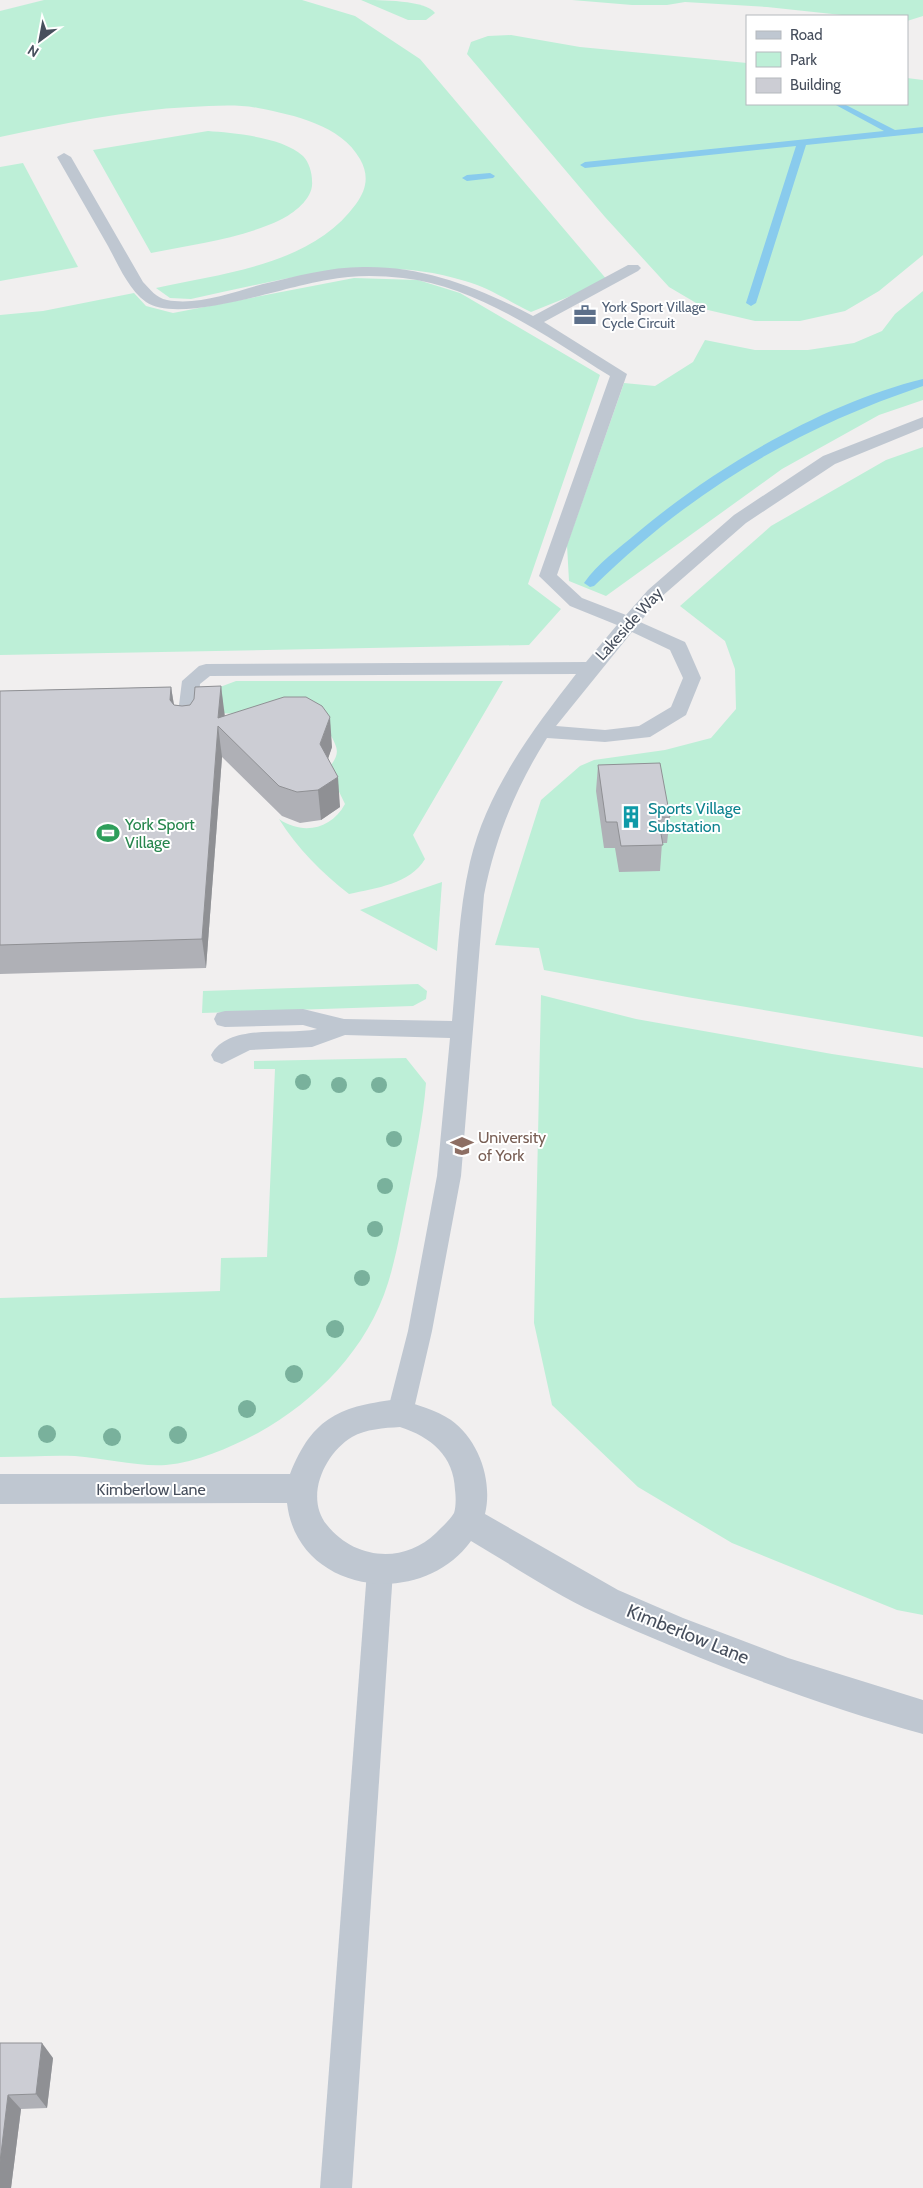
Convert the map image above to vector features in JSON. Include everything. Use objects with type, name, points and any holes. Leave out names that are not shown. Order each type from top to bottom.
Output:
[{"type":"street","points":[[400,1413],[424,1420],[444,1433],[462,1453],[468,1467],[472,1494],[468,1521],[444,1548],[432,1556],[395,1572],[360,1567],[341,1558],[319,1540],[310,1528],[302,1502],[301,1488],[312,1454],[322,1441],[336,1429],[366,1416],[400,1413]]},
{"type":"street","name":"Kimberlow Lane","points":[[0,1489],[301,1488]]},
{"type":"street","name":"Kimberlow Lane","points":[[468,1521],[606,1600],[676,1631],[788,1674],[886,1708],[923,1717]]},
{"type":"lane","points":[[64,157],[137,284],[153,300],[171,305],[201,304],[326,276],[369,271],[421,275],[459,286],[533,322],[619,374],[548,576],[576,602],[678,646],[692,678],[679,711],[643,732],[605,736],[542,731]]},
{"type":"lane","points":[[533,322],[633,268]]},
{"type":"lane","name":"Lakeside Way","points":[[400,1413],[420,1331],[449,1176],[474,895],[481,860],[493,823],[515,774],[542,731],[628,623],[654,594],[740,519],[829,460],[923,422]]},
{"type":"lane","points":[[186,729],[191,681],[206,670],[591,668]]},
{"type":"lane","points":[[225,1019],[303,1017],[344,1027],[463,1030]]},
{"type":"lane","points":[[222,1055],[229,1047],[241,1043],[310,1039],[344,1027]]},
{"type":"lane","points":[[336,2188],[380,1571]]},
{"type":"green space","points":[[44,0],[302,0],[355,16],[420,59],[608,281],[531,312],[490,291],[465,281],[430,273],[396,269],[328,272],[294,277],[191,299],[170,298],[156,288],[238,271],[291,253],[316,241],[338,225],[360,198],[366,182],[363,165],[352,147],[329,130],[315,123],[286,114],[241,106],[190,107],[142,111],[95,118],[0,137],[0,11]]},
{"type":"green space","points":[[361,0],[413,3],[422,5],[435,13],[426,20],[408,20]]},
{"type":"green space","points":[[572,0],[923,0],[923,16],[908,21],[908,15],[842,15],[767,7],[685,2],[667,5],[632,5]]},
{"type":"green space","points":[[511,35],[580,47],[746,63],[746,105],[908,105],[908,78],[923,80],[923,255],[879,291],[845,311],[800,321],[755,321],[708,310],[669,287],[605,217],[467,54],[471,42],[488,36]]},
{"type":"green space","points":[[208,131],[258,137],[283,144],[294,150],[305,158],[310,168],[312,187],[310,193],[302,204],[291,213],[265,227],[217,240],[151,253],[93,150]]},
{"type":"green space","points":[[23,163],[78,267],[0,281],[0,167]]},
{"type":"green space","points":[[354,278],[418,280],[460,293],[600,375],[528,584],[561,609],[529,645],[0,655],[0,315],[43,311],[134,293],[146,306],[173,313]]},
{"type":"green space","points":[[923,291],[923,400],[879,415],[782,469],[606,596],[569,581],[567,545],[624,383],[655,386],[693,362],[705,340],[755,350],[808,350],[854,343],[882,331],[895,314]]},
{"type":"green space","points":[[923,447],[923,1037],[687,997],[544,970],[539,948],[495,945],[541,800],[580,766],[594,760],[665,750],[711,738],[736,709],[735,669],[725,641],[680,606],[771,526],[886,460]]},
{"type":"green space","points":[[236,681],[503,681],[413,835],[425,859],[411,874],[392,884],[349,894],[311,859],[279,819],[297,827],[306,828],[324,824],[332,820],[339,813],[345,804],[328,769],[335,759],[337,752],[333,739],[330,734],[262,715],[217,713],[220,687]]},
{"type":"green space","points":[[442,882],[437,951],[360,910]]},
{"type":"green space","points":[[418,984],[427,991],[426,999],[413,1006],[202,1013],[203,991]]},
{"type":"green space","points":[[541,995],[636,1019],[832,1054],[923,1068],[923,1615],[897,1610],[732,1543],[638,1487],[552,1405],[534,1323]]},
{"type":"green space","points":[[406,1058],[426,1083],[416,1153],[391,1272],[379,1307],[367,1329],[353,1351],[319,1389],[300,1405],[258,1433],[225,1449],[190,1461],[155,1465],[75,1456],[0,1457],[0,1298],[220,1291],[221,1258],[267,1257],[275,1069],[254,1069],[254,1061]]},
{"type":"building","name":"York Sport Village","points":[[221,686],[218,718],[284,697],[306,697],[322,706],[330,717],[320,744],[338,777],[318,790],[297,792],[279,786],[218,726],[202,939],[0,945],[0,691],[171,687],[170,700],[174,705],[182,706],[190,705],[194,699],[195,687]]},
{"type":"building","name":"Sports Village Substation","points":[[660,763],[670,817],[658,817],[663,845],[621,846],[617,822],[606,822],[598,765]]},
{"type":"building","points":[[0,2043],[42,2043],[36,2094],[8,2095],[0,2162]]},
{"type":"waterway","points":[[840,105],[894,133]]},
{"type":"waterway","points":[[585,165],[923,130]]},
{"type":"waterway","points":[[751,303],[802,143]]},
{"type":"waterway","points":[[467,178],[490,176]]},
{"type":"waterway","points":[[590,583],[625,549],[663,518],[702,489],[744,462],[831,416],[923,382]]},
{"type":"place","name":"York Sport Village Cycle Circuit","points":[[585,315]]},
{"type":"place","name":"Sports Village Substation","points":[[631,817]]},
{"type":"place","name":"York Sport Village","points":[[108,833]]},
{"type":"place","name":"University of York","points":[[462,1146]]}]
